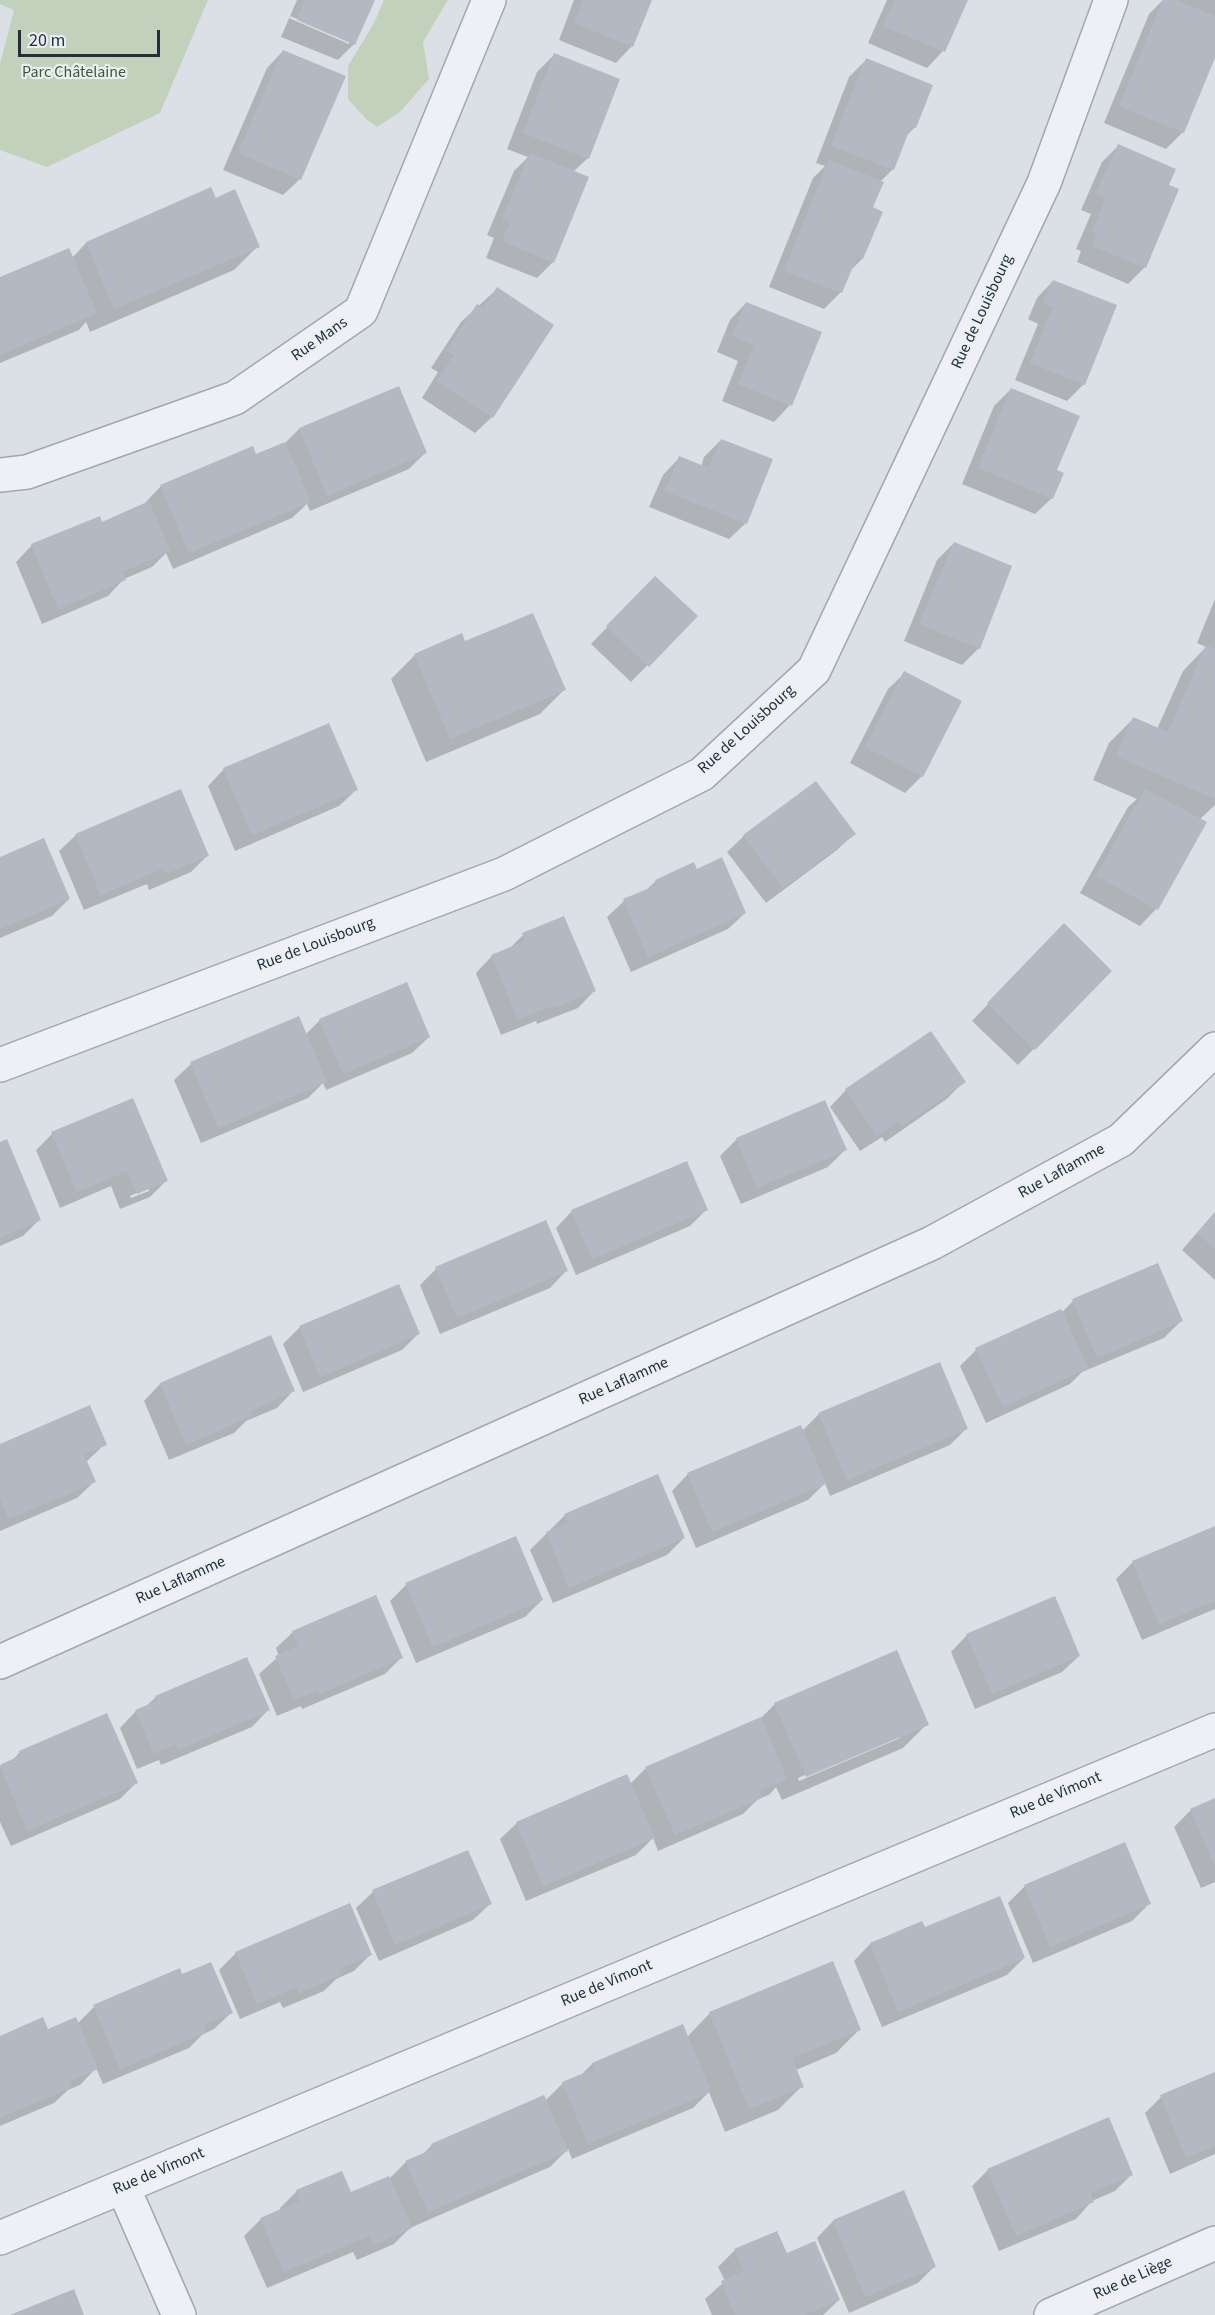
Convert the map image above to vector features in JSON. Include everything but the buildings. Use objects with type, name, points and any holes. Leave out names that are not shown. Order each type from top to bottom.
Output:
[{"type":"street","name":"Rue Mans","points":[[0,476],[27,472],[235,398],[361,311],[489,0]]},
{"type":"street","name":"Rue de Louisbourg","points":[[0,1065],[504,874],[702,774],[814,670],[1044,183],[1111,0]]},
{"type":"street","name":"Rue Laflamme","points":[[0,1662],[932,1243],[1121,1140],[1215,1049]]},
{"type":"street","name":"Rue de Vimont","points":[[0,2238],[1215,1730]]},
{"type":"street","points":[[123,2187],[179,2315]]},
{"type":"street","name":"Rue de Liège","points":[[1051,2315],[1215,2243]]},
{"type":"green space","name":"Parc Châtelaine","points":[[0,0],[208,0],[160,113],[47,167],[0,150],[0,64],[14,10],[0,4]]},
{"type":"green space","points":[[384,0],[448,0],[423,42],[429,79],[400,112],[377,127],[366,119],[348,99],[348,66],[374,23]]}]
